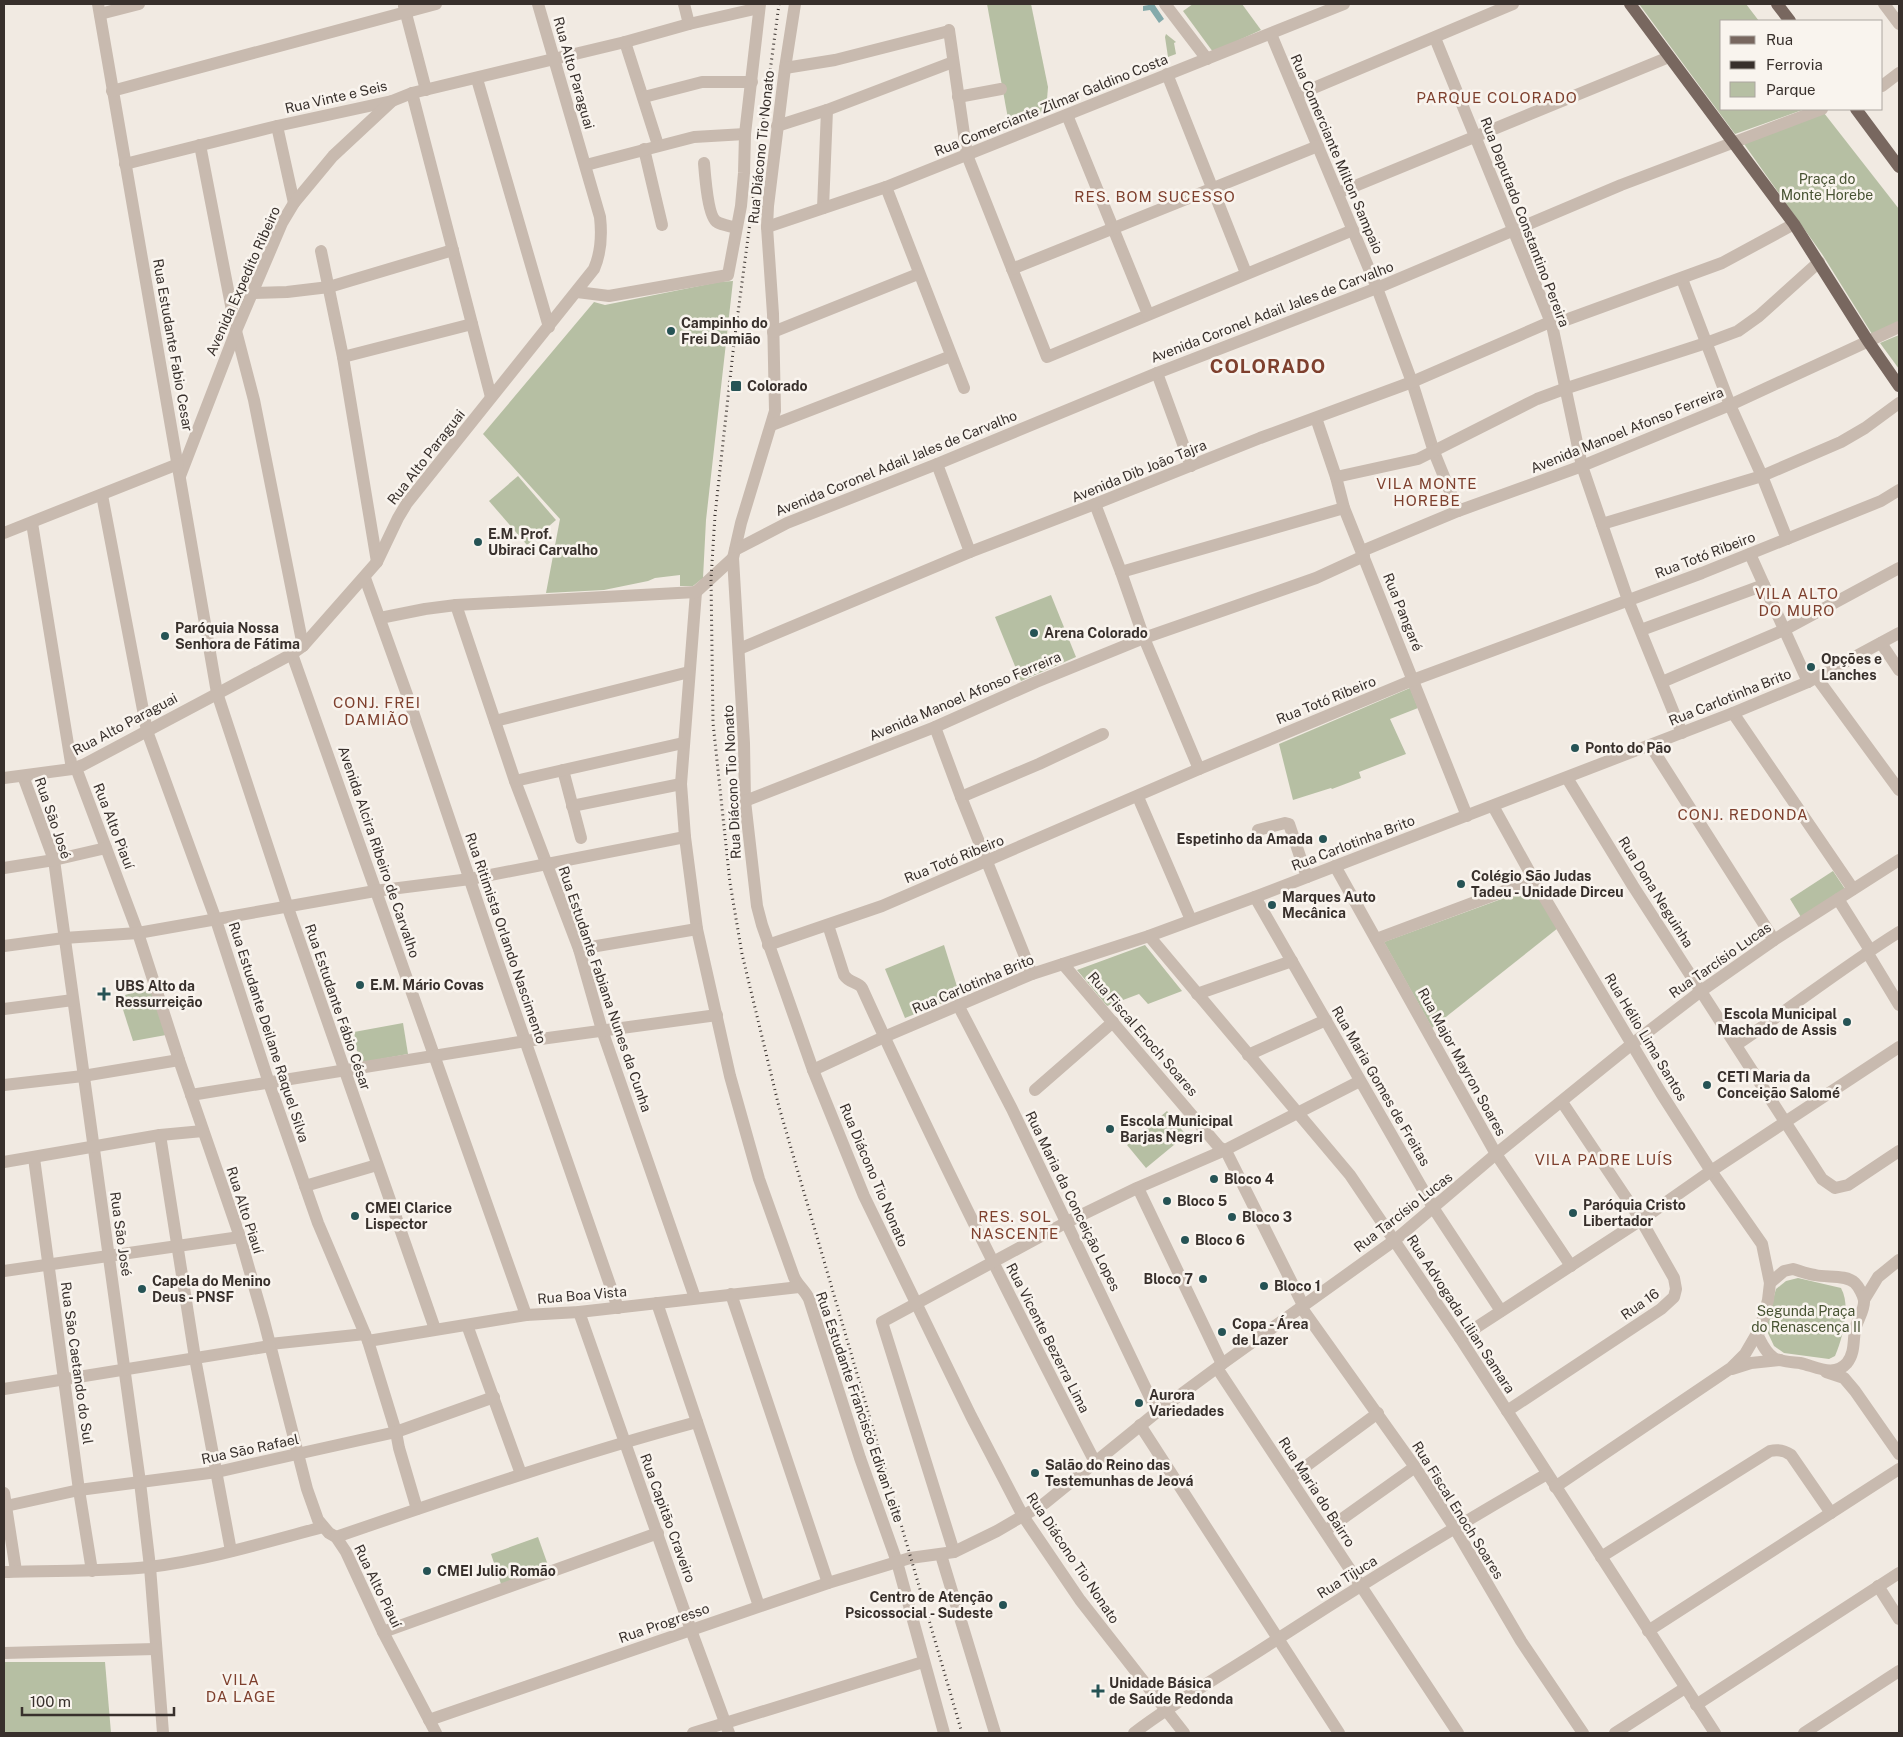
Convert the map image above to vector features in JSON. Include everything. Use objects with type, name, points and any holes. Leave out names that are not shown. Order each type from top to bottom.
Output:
[{"type":"main road","points":[[1630,4],[1794,224],[1820,262],[1868,341],[1899,386]]},
{"type":"main road","points":[[1777,4],[1789,20]]},
{"type":"main road","points":[[1857,110],[1899,167]]},
{"type":"street","points":[[99,9],[139,4]]},
{"type":"street","points":[[112,90],[404,8],[436,4]]},
{"type":"street","name":"Rua Alto Paraguai","points":[[4,778],[74,768],[292,654],[303,646],[365,578],[377,562],[407,503],[594,269],[601,237],[600,217],[554,58],[541,4]]},
{"type":"street","points":[[684,4],[689,24]]},
{"type":"street","name":"Rua Diácono Tio Nonato","points":[[795,4],[777,126],[767,227],[771,265],[775,411],[741,523],[734,554],[735,611],[739,649],[745,801],[757,906],[768,946],[813,1070],[864,1196],[971,1416],[1023,1516],[1080,1600],[1184,1733]]},
{"type":"street","points":[[1165,4],[1207,59]]},
{"type":"street","name":"Rua Comerciante Zilmar Galdino Costa","points":[[767,227],[886,187],[1271,34],[1323,7],[1344,4]]},
{"type":"street","points":[[1297,95],[1513,4]]},
{"type":"street","points":[[1884,4],[1899,24]]},
{"type":"street","points":[[577,292],[609,296],[728,275],[744,173],[744,134],[760,6]]},
{"type":"street","name":"Rua Vinte e Seis","points":[[125,164],[277,126],[392,101],[426,90],[478,79],[760,6]]},
{"type":"street","points":[[404,8],[426,90]]},
{"type":"street","name":"Rua Estudante Fabio Cesar","points":[[99,9],[217,693]]},
{"type":"street","points":[[785,68],[835,60],[949,31],[967,155],[1047,357],[1352,230]]},
{"type":"street","name":"Rua Comerciante Milton Sampaio","points":[[1271,34],[1377,288],[1412,382],[1434,452],[1458,511]]},
{"type":"street","name":"Rua Deputado Constantino Pereira","points":[[1434,38],[1551,323],[1582,466],[1628,600],[1682,733]]},
{"type":"street","points":[[625,42],[658,145]]},
{"type":"street","points":[[1338,194],[1669,56]]},
{"type":"street","points":[[777,126],[827,110],[953,62]]},
{"type":"street","points":[[1883,85],[1899,73]]},
{"type":"street","points":[[1167,74],[1246,273]]},
{"type":"street","points":[[478,79],[548,327]]},
{"type":"street","points":[[644,97],[702,82],[752,82]]},
{"type":"street","points":[[958,97],[1001,89]]},
{"type":"street","points":[[412,94],[491,397]]},
{"type":"street","name":"Avenida Expedito Ribeiro","points":[[179,470],[269,252],[294,203],[333,156],[392,101]]},
{"type":"street","points":[[823,208],[827,110]]},
{"type":"street","name":"Avenida Coronel Adail Jales de Carvalho","points":[[734,554],[787,522],[937,464],[1157,373],[1377,288],[1621,185],[1819,110]]},
{"type":"street","points":[[1067,115],[1148,314]]},
{"type":"street","points":[[277,126],[294,203]]},
{"type":"street","points":[[586,165],[658,145],[703,136],[744,134]]},
{"type":"street","points":[[200,145],[236,331],[254,400],[303,646]]},
{"type":"street","points":[[1012,269],[1318,146]]},
{"type":"street","points":[[644,149],[662,225]]},
{"type":"street","points":[[704,164],[710,210],[713,219],[736,228]]},
{"type":"street","points":[[886,187],[918,274],[964,388]]},
{"type":"street","name":"Avenida Dib João Tajra","points":[[739,649],[970,552],[1260,438],[1412,382],[1551,323],[1722,264],[1794,224]]},
{"type":"street","points":[[252,293],[287,292],[329,286],[453,250]]},
{"type":"street","points":[[321,251],[342,358],[377,562]]},
{"type":"street","points":[[1336,476],[1405,463],[1434,452],[1536,399],[1738,331],[1747,326],[1820,262]]},
{"type":"street","points":[[773,332],[918,274]]},
{"type":"street","points":[[1682,278],[1730,405],[1762,476],[1787,539]]},
{"type":"street","points":[[342,358],[472,324]]},
{"type":"street","name":"Avenida Manoel Afonso Ferreira","points":[[745,801],[935,727],[1036,682],[1144,638],[1316,578],[1363,553],[1458,511],[1582,466],[1730,405],[1899,327]]},
{"type":"street","points":[[772,425],[951,356]]},
{"type":"street","points":[[1157,373],[1191,466]]},
{"type":"street","points":[[1602,524],[1762,476],[1841,442],[1865,428],[1899,403]]},
{"type":"street","name":"Rua Pangaré","points":[[1316,418],[1336,476],[1344,508],[1467,816]]},
{"type":"street","points":[[937,464],[970,552]]},
{"type":"street","points":[[4,533],[102,495],[179,470]]},
{"type":"street","name":"Rua Totó Ribeiro","points":[[768,946],[882,906],[1138,797],[1199,769],[1413,680],[1750,554],[1881,501],[1899,490]]},
{"type":"street","name":"Rua Estudante Deilane Raquel Silva","points":[[102,495],[147,731],[216,920],[268,1083],[318,1223],[366,1338],[396,1432],[417,1509]]},
{"type":"street","points":[[1095,504],[1144,638],[1199,769]]},
{"type":"street","points":[[1121,572],[1344,508]]},
{"type":"street","name":"Rua Alto Piauí","points":[[32,523],[74,768],[138,933],[179,1060],[240,1237],[315,1514],[323,1527],[336,1537],[346,1552],[383,1632],[436,1733]]},
{"type":"street","points":[[380,618],[456,605],[696,592],[734,554]]},
{"type":"street","points":[[1750,554],[1784,630],[1812,680],[1899,790]]},
{"type":"street","points":[[1662,682],[1784,630],[1899,568]]},
{"type":"street","name":"Rua Ritimista Orlando Nascimento","points":[[365,578],[618,1308]]},
{"type":"street","points":[[1641,630],[1764,585]]},
{"type":"street","name":"Rua Estudante Francisco Edivan Leite","points":[[696,592],[681,784],[685,837],[697,929],[730,1076],[759,1178],[788,1261],[799,1287],[805,1291],[809,1299],[860,1458],[897,1562],[944,1733]]},
{"type":"street","name":"Rua Estudante Fabiana Nunes da Cunha","points":[[456,605],[515,781],[579,949],[602,1030],[695,1298]]},
{"type":"street","name":"Rua Carlotinha Brito","points":[[813,1070],[884,1037],[1032,974],[1149,936],[1255,897],[1733,713],[1812,680],[1899,633]]},
{"type":"street","points":[[1881,643],[1899,670]]},
{"type":"street","name":"Avenida Alcira Ribeiro de Carvalho","points":[[292,654],[526,1315]]},
{"type":"street","points":[[495,721],[689,672]]},
{"type":"street","name":"Rua Estudante Fábio César","points":[[217,693],[288,908],[435,1329]]},
{"type":"street","points":[[1733,713],[1854,889]]},
{"type":"street","points":[[935,727],[1032,974]]},
{"type":"street","points":[[961,797],[1039,764],[1102,734]]},
{"type":"street","points":[[515,781],[683,743]]},
{"type":"street","points":[[1650,745],[1774,940]]},
{"type":"street","points":[[562,770],[581,838]]},
{"type":"street","name":"Rua São José","points":[[23,776],[54,860],[140,1482],[150,1567],[162,1733]]},
{"type":"street","name":"Rua Dona Neguinha","points":[[1568,778],[1633,886],[1825,1182],[1835,1188],[1848,1185],[1899,1151]]},
{"type":"street","points":[[572,806],[681,784]]},
{"type":"street","points":[[1138,797],[1191,920]]},
{"type":"street","name":"Rua Hélio Lima Santos","points":[[1493,806],[1534,880],[1632,1044],[1711,1172],[1762,1244],[1770,1283]]},
{"type":"street","points":[[1258,830],[1285,823],[1289,824],[1307,877]]},
{"type":"street","points":[[4,946],[64,938],[138,933],[288,908],[375,891],[470,878],[685,837]]},
{"type":"street","points":[[4,868],[54,860],[106,848]]},
{"type":"street","name":"Rua Tarcísio Lucas","points":[[910,1558],[948,1553],[998,1532],[1045,1503],[1157,1412],[1395,1240],[1434,1209],[1496,1154],[1701,991],[1774,940],[1899,860]]},
{"type":"street","name":"Rua Major Mayron Soares","points":[[1334,866],[1496,1154],[1571,1266]]},
{"type":"street","points":[[1376,939],[1534,880]]},
{"type":"street","name":"Rua Maria Gomes de Freitas","points":[[1255,897],[1434,1209],[1501,1312]]},
{"type":"street","points":[[1838,899],[1899,1005]]},
{"type":"street","name":"Rua Vicente Bezerra Lima","points":[[828,925],[844,975],[850,982],[862,987],[884,1037],[993,1262],[1095,1462]]},
{"type":"street","points":[[579,949],[697,929]]},
{"type":"street","points":[[1736,1045],[1791,1008],[1868,951],[1899,932]]},
{"type":"street","name":"Rua Advogada Lilian Samara","points":[[1149,936],[1350,1175],[1460,1338],[1715,1733]]},
{"type":"street","points":[[1196,994],[1292,961]]},
{"type":"street","name":"Rua Fiscal Enoch Soares","points":[[1063,964],[1219,1147],[1224,1150],[1302,1306],[1415,1467],[1454,1527],[1521,1641],[1583,1733]]},
{"type":"street","points":[[4,1009],[73,1000]]},
{"type":"street","name":"Rua Maria da Conceição Lopes","points":[[958,1005],[1012,1109],[1157,1412]]},
{"type":"street","points":[[191,1095],[434,1055],[716,1015]]},
{"type":"street","points":[[1248,1055],[1326,1020]]},
{"type":"street","points":[[1035,1090],[1113,1022]]},
{"type":"street","points":[[1460,1338],[1641,1220],[1899,1047]]},
{"type":"street","points":[[4,1085],[83,1076],[179,1060]]},
{"type":"street","points":[[995,1733],[948,1553],[882,1322],[1066,1222],[1224,1150],[1360,1081]]},
{"type":"street","name":"Rua 16","points":[[1507,1411],[1661,1309],[1674,1297],[1676,1289],[1674,1278],[1641,1220],[1562,1102]]},
{"type":"street","points":[[4,1162],[160,1135],[203,1131]]},
{"type":"street","points":[[160,1135],[195,1358],[231,1552]]},
{"type":"street","name":"Rua São Caetando do Sul","points":[[34,1158],[79,1490],[92,1571]]},
{"type":"street","points":[[305,1186],[377,1165]]},
{"type":"street","name":"Rua Maria do Bairro","points":[[1138,1188],[1219,1366],[1360,1586],[1458,1733]]},
{"type":"street","points":[[4,1271],[240,1237]]},
{"type":"street","points":[[1823,1371],[1838,1368],[1847,1363],[1854,1350],[1855,1329],[1864,1300],[1872,1284],[1885,1270],[1899,1260]]},
{"type":"street","points":[[1885,1270],[1863,1277],[1846,1278],[1816,1276],[1793,1269],[1784,1271],[1770,1283],[1768,1300],[1758,1336],[1764,1348],[1772,1357],[1807,1365],[1844,1378],[1899,1454]]},
{"type":"street","points":[[1846,1278],[1855,1283],[1864,1300]]},
{"type":"street","name":"Rua Boa Vista","points":[[4,1389],[270,1345],[366,1338],[526,1315],[618,1308],[799,1287]]},
{"type":"street","points":[[731,1294],[828,1583]]},
{"type":"street","points":[[657,1303],[759,1606]]},
{"type":"street","name":"Rua Capitão Craveiro","points":[[579,1312],[727,1728]]},
{"type":"street","points":[[466,1325],[521,1474]]},
{"type":"street","points":[[1555,1487],[1717,1378],[1745,1354],[1760,1329]]},
{"type":"street","points":[[1717,1378],[1745,1364],[1780,1360]]},
{"type":"street","name":"Rua São Rafael","points":[[6,1506],[79,1490],[217,1472],[298,1454],[396,1432],[494,1397]]},
{"type":"street","points":[[1290,1478],[1378,1414]]},
{"type":"street","points":[[336,1537],[521,1474],[697,1422]]},
{"type":"street","points":[[1140,1425],[1339,1733]]},
{"type":"street","points":[[1601,1557],[1770,1451],[1775,1450],[1786,1451],[1791,1455],[1831,1513]]},
{"type":"street","points":[[1325,1531],[1415,1467]]},
{"type":"street","points":[[1648,1631],[1899,1470]]},
{"type":"street","name":"Rua Tijuca","points":[[1134,1733],[1166,1709],[1454,1527],[1547,1474]]},
{"type":"street","points":[[4,1493],[10,1572],[92,1571],[150,1567],[231,1552],[323,1527]]},
{"type":"street","points":[[383,1632],[658,1533]]},
{"type":"street","name":"Rua Progresso","points":[[428,1720],[759,1606],[910,1558]]},
{"type":"street","points":[[1696,1704],[1899,1573]]},
{"type":"street","points":[[1878,1586],[1899,1619]]},
{"type":"street","points":[[4,1653],[155,1649]]},
{"type":"street","points":[[693,1733],[727,1728],[923,1662]]},
{"type":"street","points":[[1804,1733],[1899,1672]]},
{"type":"street","points":[[1615,1733],[1686,1688]]},
{"type":"green space","points":[[987,4],[1031,4],[1048,87],[1046,112],[1009,124]]},
{"type":"green space","points":[[1193,4],[1242,4],[1261,30],[1213,52],[1183,11]]},
{"type":"green space","points":[[1639,4],[1746,4],[1758,20],[1720,20],[1720,110],[1802,110],[1735,134]]},
{"type":"green space","points":[[1166,34],[1176,42],[1174,43],[1176,54],[1168,57],[1165,37]]},
{"type":"green space","name":"Praça do Monte Horebe","points":[[1824,113],[1899,209],[1899,322],[1872,334],[1822,254],[1744,144]]},
{"type":"green space","points":[[733,281],[706,520],[703,578],[693,586],[680,586],[680,575],[655,578],[604,590],[546,593],[560,519],[483,434],[594,302],[605,305],[719,282]]},
{"type":"green space","points":[[1899,335],[1899,369],[1880,343]]},
{"type":"green space","points":[[518,476],[556,520],[527,545],[489,501]]},
{"type":"green space","name":"Arena Colorado","points":[[1051,595],[1076,657],[1021,681],[995,617]]},
{"type":"green space","points":[[1410,688],[1418,708],[1390,719],[1406,754],[1359,772],[1361,778],[1332,789],[1293,800],[1279,744]]},
{"type":"green space","points":[[1833,871],[1845,889],[1801,917],[1790,899]]},
{"type":"green space","points":[[1534,887],[1558,928],[1432,1028],[1384,942]]},
{"type":"green space","points":[[944,945],[960,996],[905,1018],[885,969]]},
{"type":"green space","points":[[1145,945],[1182,991],[1148,1004],[1139,994],[1107,1006],[1077,970]]},
{"type":"green space","points":[[150,987],[166,1035],[133,1041],[119,997]]},
{"type":"green space","points":[[403,1023],[408,1054],[359,1063],[354,1032]]},
{"type":"green space","points":[[1167,1111],[1186,1135],[1146,1168],[1127,1145]]},
{"type":"green space","name":"Segunda Praça do Renascença II","points":[[1798,1278],[1841,1288],[1844,1295],[1846,1312],[1841,1340],[1835,1356],[1829,1359],[1784,1353],[1774,1346],[1767,1331],[1766,1324],[1776,1289],[1786,1281]]},
{"type":"green space","points":[[538,1537],[549,1568],[501,1584],[491,1554]]},
{"type":"green space","points":[[4,1662],[105,1662],[111,1733],[4,1733]]},
{"type":"water","points":[[1154,4],[1164,19],[1159,23],[1150,10],[1143,11],[1143,6]]},
{"type":"railway","points":[[779,4],[734,343],[715,515],[711,579],[713,723],[730,883],[742,954],[779,1107],[962,1733]]},
{"type":"place","name":"Campinho do Frei Damião","points":[[671,331]]},
{"type":"place","name":"Colorado","points":[[736,386]]},
{"type":"place","name":"E.M. Prof. Ubiraci Carvalho","points":[[478,542]]},
{"type":"place","name":"Arena Colorado","points":[[1034,633]]},
{"type":"place","name":"Paróquia Nossa Senhora de Fátima","points":[[165,636]]},
{"type":"place","name":"Opções e Lanches","points":[[1811,667]]},
{"type":"place","name":"Ponto do Pão","points":[[1575,748]]},
{"type":"place","name":"Espetinho da Amada","points":[[1323,839]]},
{"type":"place","name":"Colégio São Judas Tadeu - Unidade Dirceu","points":[[1461,884]]},
{"type":"place","name":"Marques Auto Mecânica","points":[[1272,905]]},
{"type":"place","name":"E.M. Mário Covas","points":[[360,985]]},
{"type":"place","name":"UBS Alto da Ressurreição","points":[[104,994]]},
{"type":"place","name":"Escola Municipal Machado de Assis","points":[[1847,1022]]},
{"type":"place","name":"CETI Maria da Conceição Salomé","points":[[1707,1085]]},
{"type":"place","name":"Escola Municipal Barjas Negri","points":[[1110,1129]]},
{"type":"place","name":"Bloco 4","points":[[1214,1179]]},
{"type":"place","name":"Bloco 5","points":[[1167,1201]]},
{"type":"place","name":"Paróquia Cristo Libertador","points":[[1573,1213]]},
{"type":"place","name":"CMEI Clarice Lispector","points":[[355,1216]]},
{"type":"place","name":"Bloco 3","points":[[1232,1217]]},
{"type":"place","name":"Bloco 6","points":[[1185,1240]]},
{"type":"place","name":"Bloco 7","points":[[1203,1279]]},
{"type":"place","name":"Bloco 1","points":[[1264,1286]]},
{"type":"place","name":"Capela do Menino Deus - PNSF","points":[[142,1289]]},
{"type":"place","name":"Copa - Área de Lazer","points":[[1222,1332]]},
{"type":"place","name":"Aurora Variedades","points":[[1139,1403]]},
{"type":"place","name":"Salão do Reino das Testemunhas de Jeová","points":[[1035,1473]]},
{"type":"place","name":"CMEI Julio Romão","points":[[427,1571]]},
{"type":"place","name":"Centro de Atenção Psicossocial - Sudeste","points":[[1003,1605]]},
{"type":"place","name":"Unidade Básica de Saúde Redonda","points":[[1098,1691]]},
{"type":"district","name":"PARQUE COLORADO","points":[[1497,97]]},
{"type":"district","name":"RES. BOM SUCESSO","points":[[1155,196]]},
{"type":"district","name":"COLORADO","points":[[1268,366]]},
{"type":"district","name":"VILA MONTE HOREBE","points":[[1427,492]]},
{"type":"district","name":"VILA ALTO DO MURO","points":[[1797,602]]},
{"type":"district","name":"CONJ. FREI DAMIÃO","points":[[377,710]]},
{"type":"district","name":"CONJ. REDONDA","points":[[1743,814]]},
{"type":"district","name":"VILA PADRE LUÍS","points":[[1604,1159]]},
{"type":"district","name":"RES. SOL NASCENTE","points":[[1015,1224]]},
{"type":"district","name":"VILA DA LAGE","points":[[241,1688]]}]
